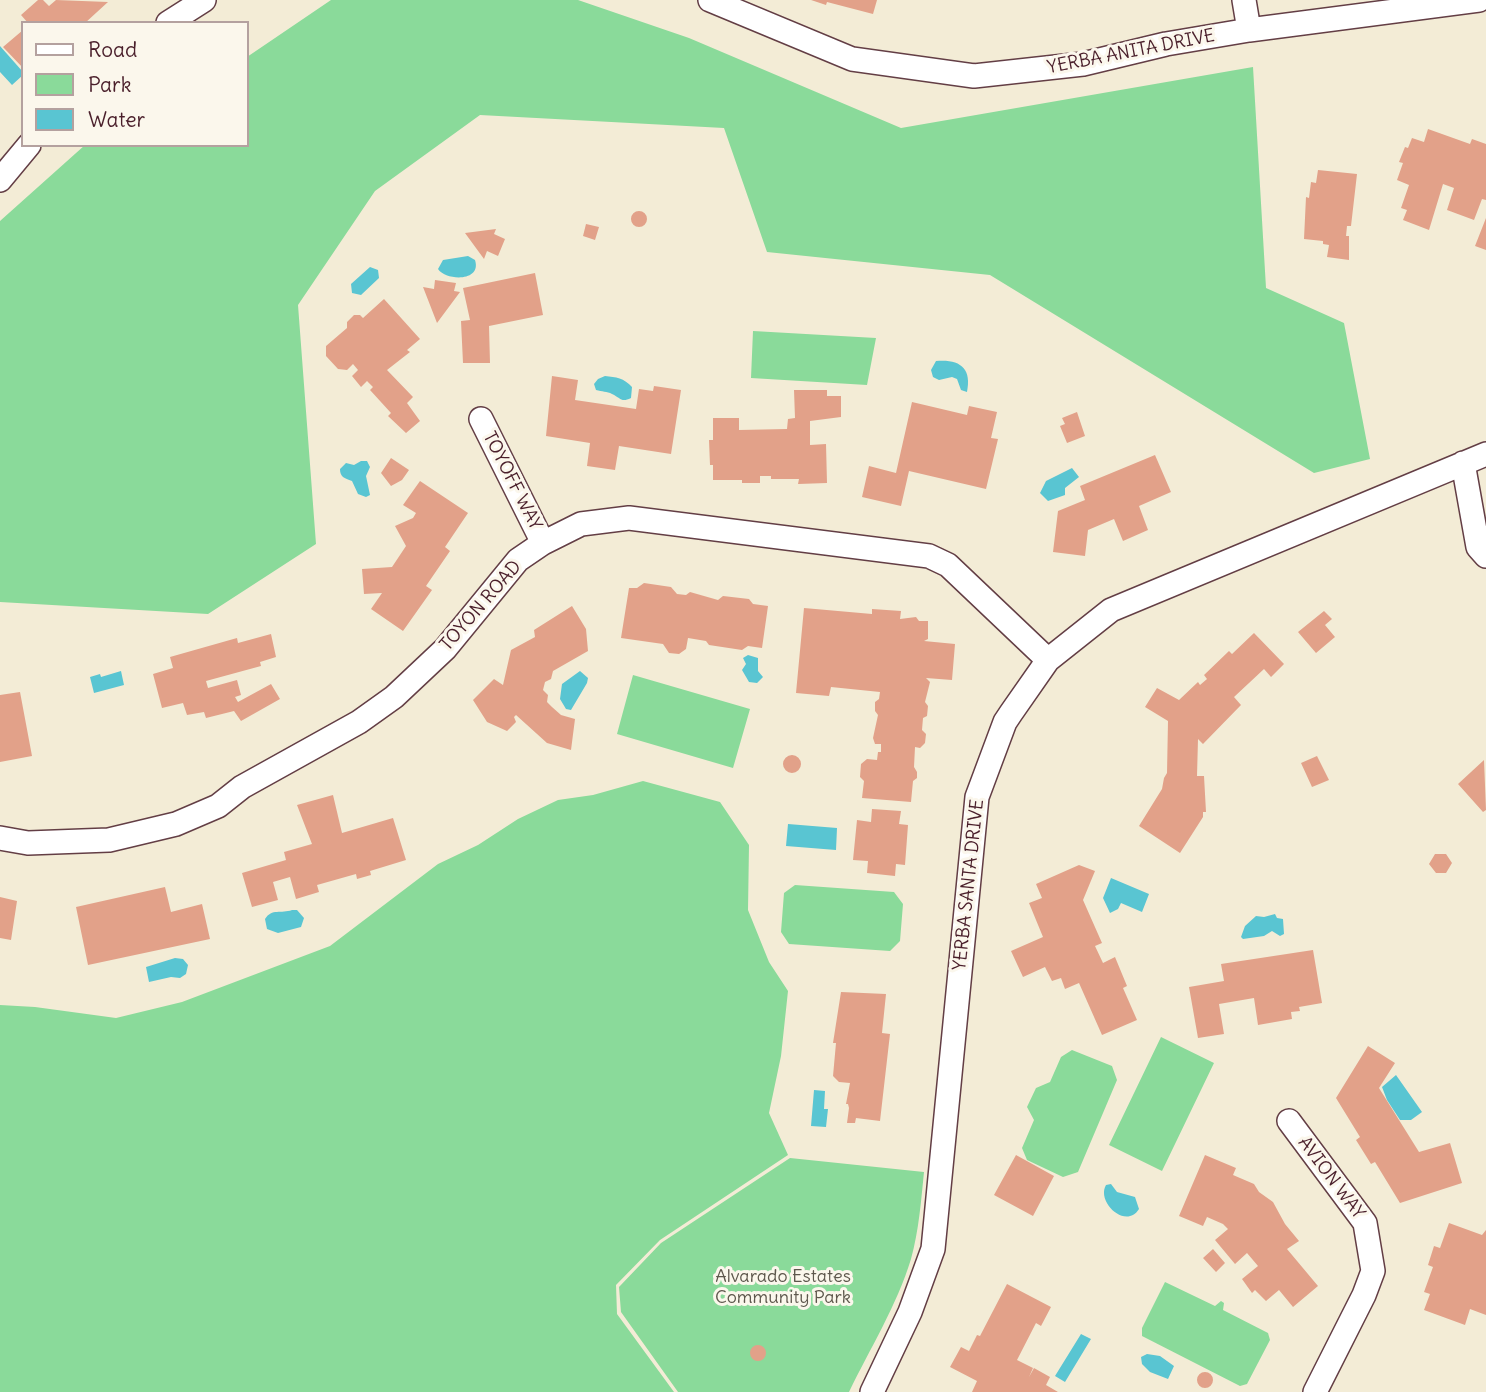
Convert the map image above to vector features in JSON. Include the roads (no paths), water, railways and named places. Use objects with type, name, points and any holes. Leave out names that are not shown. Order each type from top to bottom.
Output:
[{"type":"street","points":[[171,21],[204,0]]},
{"type":"street","name":"YERBA ANITA DRIVE","points":[[710,0],[852,59],[974,76],[1083,64],[1166,44],[1249,30],[1479,0]]},
{"type":"street","points":[[1244,0],[1249,30]]},
{"type":"street","points":[[0,180],[27,147]]},
{"type":"street","name":"TOYOFF WAY","points":[[481,419],[543,543]]},
{"type":"street","name":"YERBA SANTA DRIVE","points":[[872,1392],[909,1312],[933,1249],[977,797],[1004,722],[1048,660],[1111,610],[1486,454]]},
{"type":"street","points":[[1463,463],[1478,547],[1486,556]]},
{"type":"street","name":"TOYON ROAD","points":[[0,838],[28,843],[109,840],[176,824],[218,806],[242,787],[359,722],[394,697],[445,649],[518,560],[543,543],[581,524],[629,518],[929,556],[948,565],[1048,660]]},
{"type":"street","name":"AVION WAY","points":[[1289,1121],[1365,1223],[1373,1271],[1364,1295],[1315,1392]]},
{"type":"water","points":[[0,46],[21,70],[21,77],[12,85],[0,72]]},
{"type":"water","points":[[468,256],[475,260],[476,267],[468,276],[448,276],[438,269],[443,260]]},
{"type":"water","points":[[370,267],[378,270],[379,278],[361,295],[352,293],[351,284]]},
{"type":"water","points":[[936,361],[958,364],[966,371],[967,392],[961,390],[957,379],[952,377],[939,380],[933,377],[931,370]]},
{"type":"water","points":[[605,376],[620,378],[629,384],[632,387],[631,398],[623,400],[596,390],[594,384]]},
{"type":"water","points":[[367,461],[370,467],[366,476],[370,495],[366,497],[358,494],[352,481],[343,477],[340,472],[346,463],[354,465]]},
{"type":"water","points":[[1072,468],[1079,477],[1065,488],[1065,495],[1048,501],[1040,493],[1046,481]]},
{"type":"water","points":[[748,655],[758,658],[758,671],[763,677],[757,683],[749,682],[742,670],[746,664],[743,658]]},
{"type":"water","points":[[121,671],[124,685],[94,693],[90,677]]},
{"type":"water","points":[[580,671],[588,678],[587,683],[571,710],[566,709],[560,699],[562,684]]},
{"type":"water","points":[[788,824],[837,828],[836,850],[786,846]]},
{"type":"water","points":[[1111,878],[1149,894],[1142,912],[1121,903],[1118,909],[1110,913],[1103,898]]},
{"type":"water","points":[[297,910],[304,918],[301,927],[278,933],[267,929],[265,919],[268,916],[274,912]]},
{"type":"water","points":[[1275,914],[1277,918],[1283,919],[1284,934],[1280,936],[1272,931],[1264,936],[1241,937],[1245,926],[1256,916]]},
{"type":"water","points":[[175,958],[183,959],[188,965],[186,974],[180,978],[171,977],[149,982],[146,967]]},
{"type":"water","points":[[1396,1075],[1422,1112],[1411,1120],[1400,1120],[1382,1087]]},
{"type":"water","points":[[814,1090],[825,1091],[824,1109],[828,1109],[826,1127],[811,1126]]},
{"type":"water","points":[[1111,1184],[1117,1192],[1135,1197],[1139,1209],[1133,1215],[1120,1215],[1109,1206],[1104,1192],[1106,1185]]},
{"type":"water","points":[[1081,1334],[1091,1339],[1065,1382],[1055,1376]]},
{"type":"water","points":[[1147,1354],[1160,1356],[1174,1366],[1168,1379],[1150,1372],[1142,1364],[1141,1357]]},
{"type":"park label","name":"Alvarado Estates Community Park","points":[[783,1287]]}]
